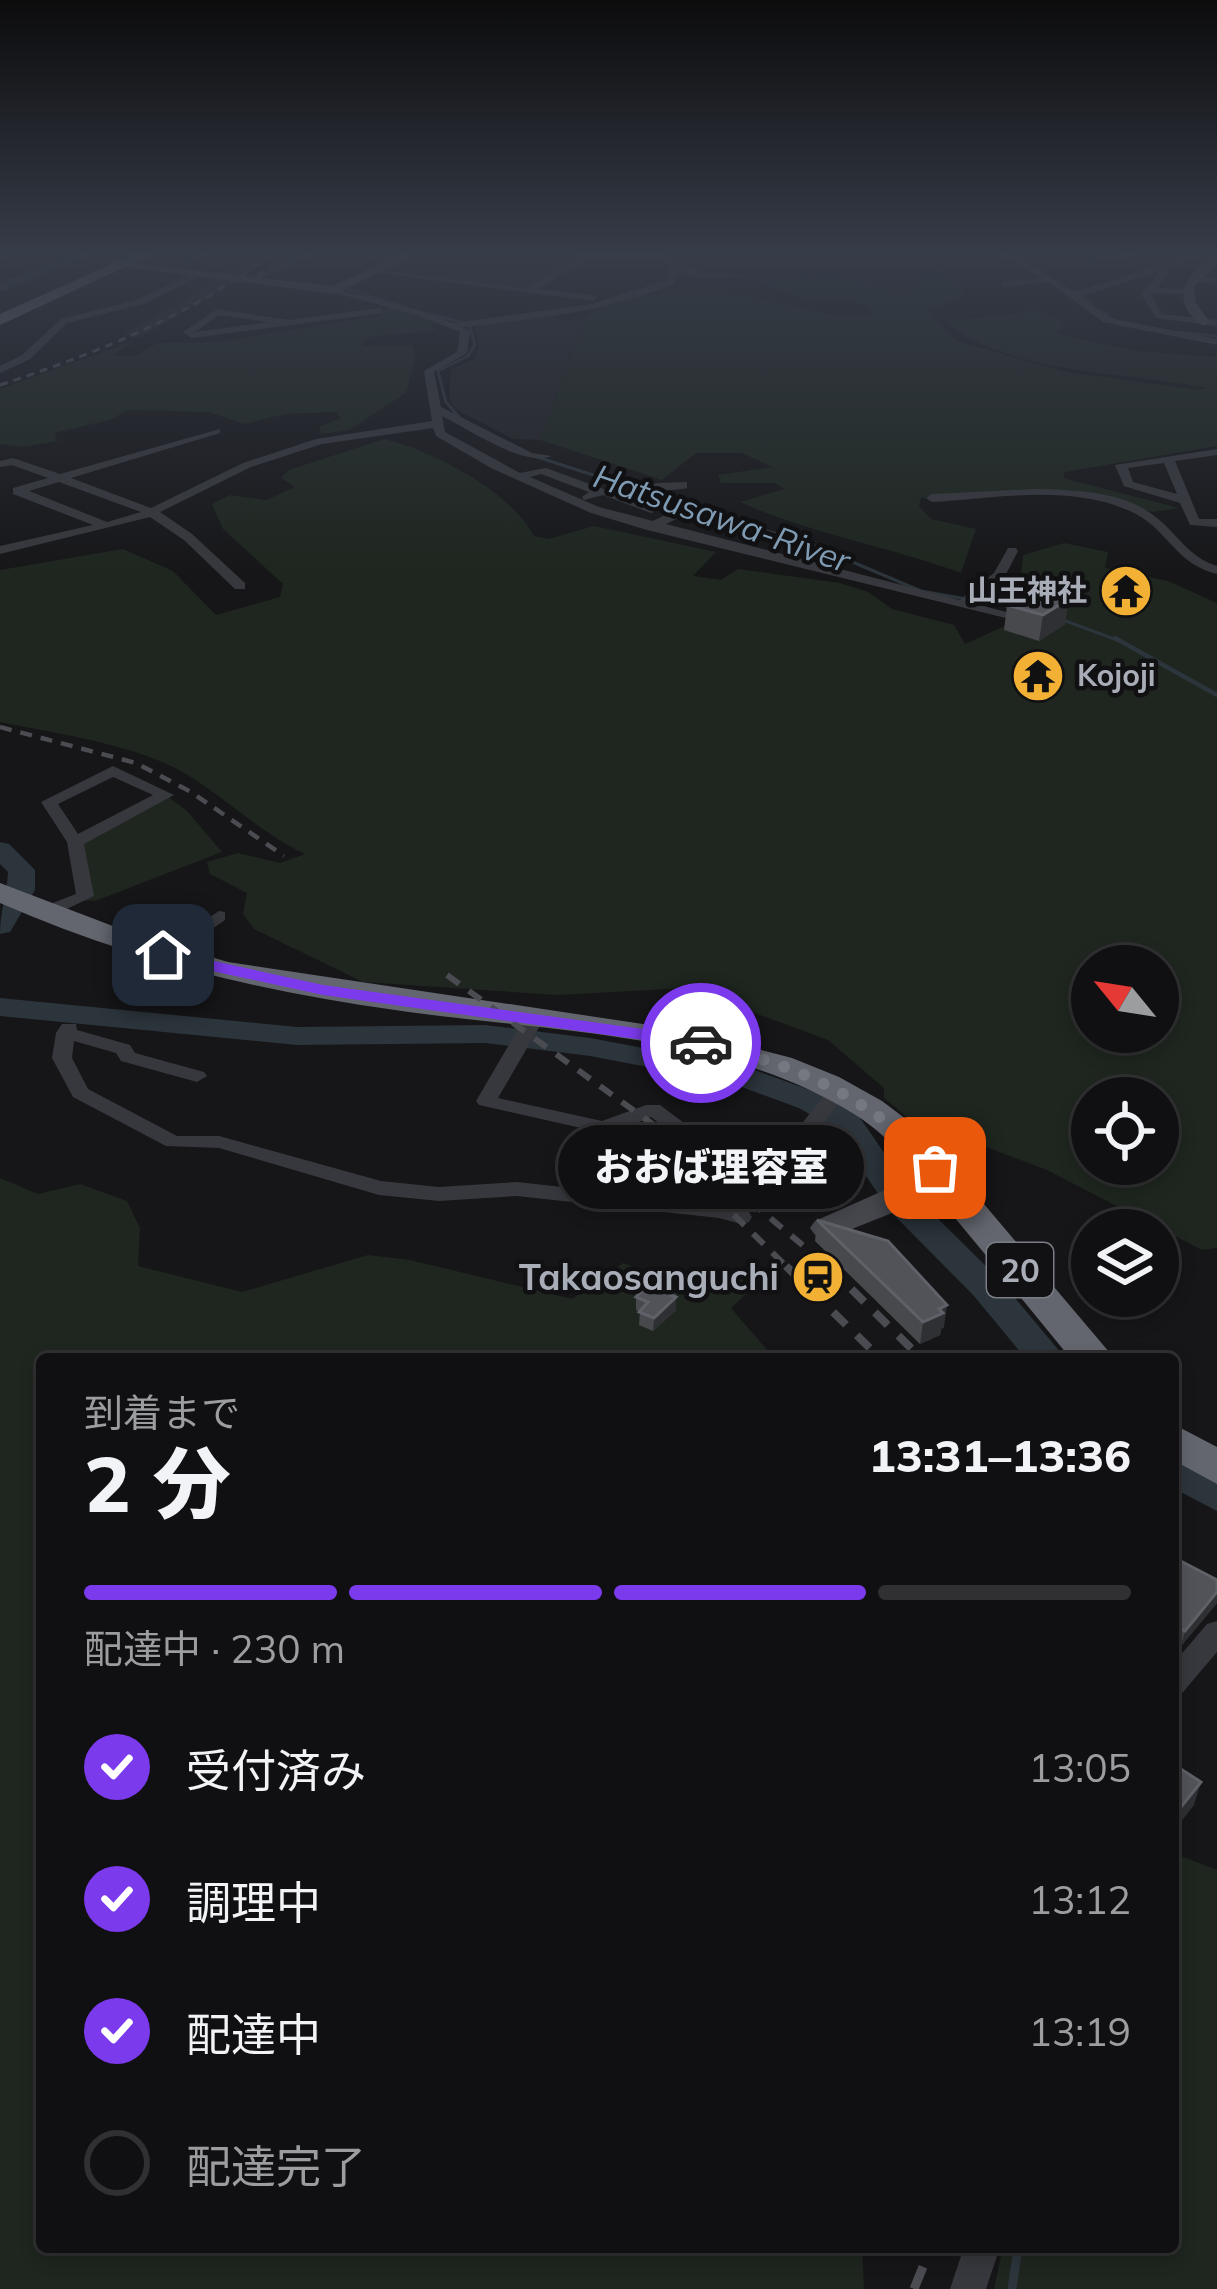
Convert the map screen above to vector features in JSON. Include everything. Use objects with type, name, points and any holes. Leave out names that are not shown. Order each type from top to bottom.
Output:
[{"type":"highway","name":"20","points":[[24,903],[163,955],[323,990],[527,1031],[706,1043],[894,1125],[946,1180],[1089,1353]]},
{"type":"highway","points":[[1179,1443],[1217,1468]]},
{"type":"street","points":[[446,361],[429,371],[435,424],[457,446],[518,476],[651,527],[966,601],[1017,619]]},
{"type":"street","points":[[436,409],[530,456],[546,456]]},
{"type":"street","points":[[0,550],[151,512],[247,465],[320,441],[435,424]]},
{"type":"street","points":[[106,525],[17,491],[216,431]]},
{"type":"street","points":[[214,488],[329,442],[381,431]]},
{"type":"street","points":[[1184,500],[1128,484],[1121,464],[1217,452]]},
{"type":"street","points":[[1168,459],[1194,522],[1217,523]]},
{"type":"street","points":[[0,464],[14,461],[151,512],[188,537],[240,586]]},
{"type":"street","points":[[518,476],[542,470],[655,510]]},
{"type":"street","points":[[656,487],[683,485]]},
{"type":"street","points":[[577,502],[599,491]]},
{"type":"street","points":[[932,498],[1065,492],[1139,511],[1201,568],[1217,570]]},
{"type":"street","points":[[651,527],[689,508]]},
{"type":"street","points":[[966,601],[999,574],[1012,550]]},
{"type":"street","points":[[24,903],[85,896],[75,842],[50,802],[113,771],[166,795],[75,842]]},
{"type":"street","points":[[163,955],[219,916]]},
{"type":"street","points":[[197,1076],[67,1030],[62,1058],[80,1093],[173,1142],[219,1142],[379,1188],[439,1194],[517,1189],[743,1206]]},
{"type":"street","points":[[527,1031],[486,1101],[603,1127],[653,1109],[743,1206]]},
{"type":"street","points":[[743,1206],[831,1100]]},
{"type":"street","points":[[625,1120],[743,1206]]},
{"type":"street","points":[[826,1228],[946,1180]]},
{"type":"street","points":[[1179,1677],[1217,1632]]},
{"type":"street","points":[[968,2289],[980,2253]]},
{"type":"shaded area","points":[[78,361],[415,361],[406,393],[349,430],[321,434],[319,427],[341,418],[336,412],[285,414],[244,424],[209,412],[126,410],[113,419],[55,433],[57,441],[23,447],[0,444],[0,389]]},
{"type":"shaded area","points":[[470,361],[569,361],[540,440],[513,439],[455,409],[449,397],[451,370]]},
{"type":"shaded area","points":[[569,361],[1027,361],[1067,372],[1199,390],[1207,388],[1031,361],[1217,361],[1217,446],[1065,472],[1063,478],[1179,508],[1153,512],[1064,491],[921,498],[919,506],[931,519],[976,529],[961,573],[740,502],[784,489],[775,483],[721,483],[718,475],[772,467],[742,453],[696,453],[662,480],[540,440]]},
{"type":"shaded area","points":[[384,439],[469,475],[523,519],[534,536],[548,539],[594,526],[716,552],[693,576],[721,580],[738,569],[840,583],[868,592],[892,609],[954,625],[965,644],[1053,604],[1012,594],[1021,577],[1023,555],[1064,543],[1108,552],[1105,568],[1168,581],[1217,603],[1217,1248],[1202,1250],[1179,1238],[1179,1209],[1123,1209],[1076,1185],[1179,1185],[1179,1077],[1071,1077],[1071,1182],[986,1147],[932,1138],[884,1098],[884,1088],[828,1040],[687,988],[557,995],[363,982],[254,929],[243,914],[247,893],[210,874],[207,862],[238,853],[280,863],[305,854],[161,762],[92,740],[0,722],[0,570],[123,549],[173,571],[216,615],[280,597],[283,584],[223,529],[212,504],[230,495],[266,500],[295,487],[281,478],[289,470]]},
{"type":"shaded area","points":[[166,795],[188,812],[222,852],[95,901],[78,900],[75,842]]},
{"type":"shaded area","points":[[0,1178],[38,1194],[80,1184],[127,1201],[140,1228],[138,1266],[242,1292],[368,1255],[410,1260],[572,1299],[623,1263],[694,1286],[741,1266],[747,1293],[731,1308],[770,1353],[36,1353],[36,2253],[862,2253],[864,2289],[0,2289]]},
{"type":"shaded area","points":[[1179,1855],[1217,1870],[1217,2289],[994,2289],[1002,2253],[1179,2253]]},
{"type":"building","points":[[1034,590],[1069,599],[1043,615],[1007,605],[1028,600]]},
{"type":"building","points":[[817,1220],[888,1241],[947,1305],[939,1309],[943,1313],[923,1322]]},
{"type":"building","points":[[663,1283],[676,1288],[671,1295],[676,1297],[654,1318],[639,1312],[648,1302],[636,1297],[647,1285]]},
{"type":"building","points":[[1179,1560],[1217,1580],[1217,1592],[1185,1631],[1179,1628]]},
{"type":"building","points":[[1179,1768],[1201,1782],[1179,1810]]},
{"type":"waterway","name":"Hatsusawa-River","points":[[458,361],[438,371],[446,402],[459,417]]},
{"type":"waterway","name":"Hatsusawa-River","points":[[534,456],[817,547],[921,591],[1012,607]]},
{"type":"waterway","name":"Hatsusawa-River","points":[[1060,619],[1120,641]]},
{"type":"waterway","name":"Hatsusawa-River","points":[[1115,638],[1217,695]]},
{"type":"waterway","points":[[0,850],[22,870],[21,890],[0,926]]},
{"type":"waterway","points":[[0,1007],[297,1036],[485,1034],[590,1047],[738,1075],[810,1101],[847,1122],[900,1201],[987,1288],[1042,1353]]},
{"type":"waterway","points":[[1179,1472],[1217,1496]]},
{"type":"waterway","points":[[1012,2289],[1017,2253]]},
{"type":"railway","points":[[0,385],[70,361]]},
{"type":"railway","points":[[0,727],[136,763],[191,792],[284,856]]},
{"type":"railway","points":[[447,975],[695,1155],[831,1269]]},
{"type":"railway","points":[[676,1158],[789,1269]]},
{"type":"railway","points":[[786,1266],[875,1353]]},
{"type":"railway","points":[[828,1266],[916,1353]]},
{"type":"railway","points":[[914,2289],[927,2257]]},
{"type":"way so far","points":[[701,1043],[755,1057],[839,1089],[894,1125],[935,1168]]},
{"type":"place","name":"山王神社","points":[[1126,591]]},
{"type":"place","name":"Kojoji","points":[[1038,676]]},
{"type":"place","name":"おおば理容室","points":[[935,1168]]},
{"type":"place","name":"Takaosanguchi","points":[[818,1277]]},
{"type":"route","points":[[163,955],[323,990],[701,1043]]}]
